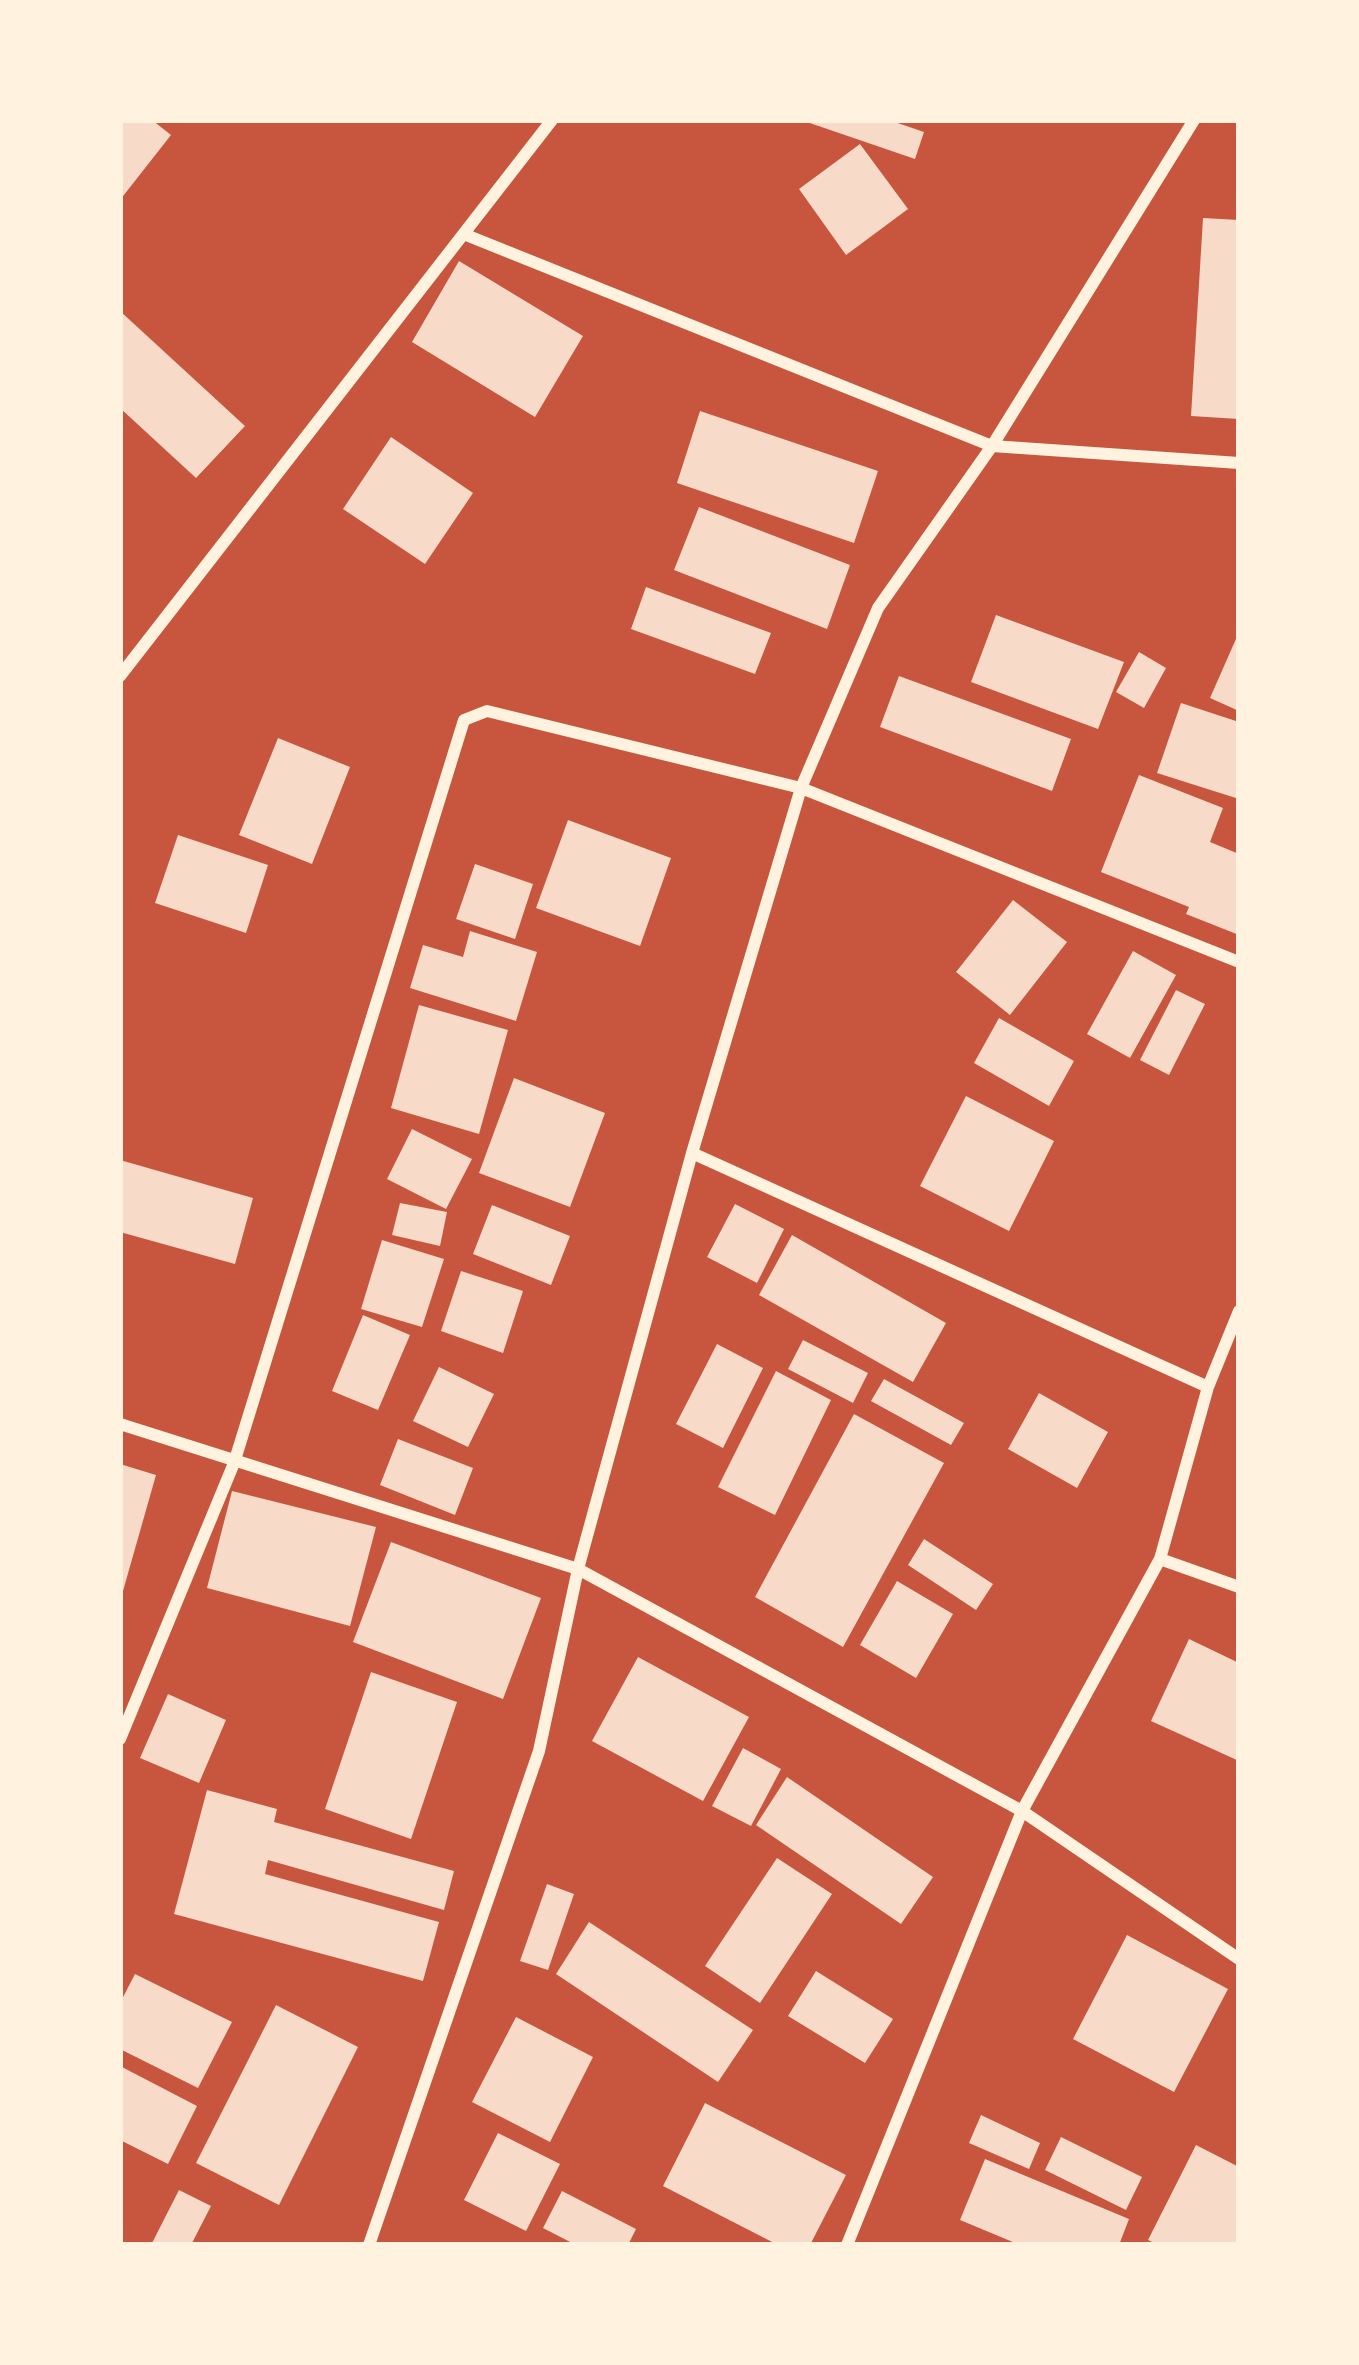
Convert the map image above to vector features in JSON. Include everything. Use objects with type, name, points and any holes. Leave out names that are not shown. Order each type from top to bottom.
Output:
[{"type":"street","points":[[120,676],[552,120]]},
{"type":"street","points":[[368,2245],[539,1751],[578,1569],[692,1153],[801,788],[878,608],[992,446],[1194,120]]},
{"type":"street","points":[[466,236],[992,446],[1239,463]]},
{"type":"street","points":[[120,1739],[234,1463],[464,720],[487,711],[801,788],[1239,962]]},
{"type":"street","points":[[692,1153],[1208,1387]]},
{"type":"street","points":[[847,2245],[1022,1811],[1160,1559],[1208,1387],[1239,1311]]},
{"type":"street","points":[[120,1424],[578,1569],[1022,1811],[1239,1959]]},
{"type":"street","points":[[1160,1559],[1239,1587]]},
{"type":"building","points":[[120,120],[152,120],[171,135],[120,200]]},
{"type":"building","points":[[801,120],[889,120],[924,132],[915,159]]},
{"type":"building","points":[[860,144],[908,209],[846,255],[799,189]]},
{"type":"building","points":[[1203,218],[1239,220],[1239,419],[1191,416]]},
{"type":"building","points":[[459,261],[583,336],[535,417],[412,342]]},
{"type":"building","points":[[120,311],[245,426],[196,478],[120,408]]},
{"type":"building","points":[[700,411],[878,471],[854,543],[677,483]]},
{"type":"building","points":[[391,437],[473,493],[425,564],[343,509]]},
{"type":"building","points":[[699,507],[850,565],[827,629],[674,570]]},
{"type":"building","points":[[646,587],[771,633],[755,674],[631,629]]},
{"type":"building","points":[[996,615],[1124,662],[1098,729],[971,682]]},
{"type":"building","points":[[1239,632],[1239,711],[1210,698]]},
{"type":"building","points":[[1139,652],[1166,668],[1144,708],[1116,692]]},
{"type":"building","points":[[899,676],[1071,739],[1052,791],[880,727]]},
{"type":"building","points":[[1181,703],[1239,722],[1239,799],[1157,773]]},
{"type":"building","points":[[278,738],[350,767],[312,864],[239,835]]},
{"type":"building","points":[[1139,775],[1223,808],[1210,842],[1239,854],[1239,935],[1186,914],[1189,907],[1101,872]]},
{"type":"building","points":[[568,820],[671,858],[640,946],[536,908]]},
{"type":"building","points":[[178,835],[268,865],[246,933],[155,903]]},
{"type":"building","points":[[475,864],[533,884],[515,939],[456,919]]},
{"type":"building","points":[[1013,900],[1067,942],[1010,1015],[956,972]]},
{"type":"building","points":[[470,931],[537,952],[516,1021],[410,988],[423,945],[463,957]]},
{"type":"building","points":[[1133,951],[1176,975],[1130,1058],[1087,1034]]},
{"type":"building","points":[[1176,990],[1205,1004],[1169,1075],[1140,1060]]},
{"type":"building","points":[[419,1005],[508,1030],[479,1134],[391,1108]]},
{"type":"building","points":[[999,1018],[1074,1061],[1049,1106],[974,1063]]},
{"type":"building","points":[[514,1078],[605,1113],[570,1207],[479,1173]]},
{"type":"building","points":[[966,1096],[1054,1141],[1009,1231],[920,1186]]},
{"type":"building","points":[[412,1129],[472,1159],[446,1209],[387,1179]]},
{"type":"building","points":[[120,1160],[253,1198],[235,1264],[120,1232]]},
{"type":"building","points":[[400,1203],[447,1212],[440,1246],[392,1235]]},
{"type":"building","points":[[735,1204],[784,1229],[757,1283],[707,1257]]},
{"type":"building","points":[[492,1205],[570,1236],[551,1285],[473,1254]]},
{"type":"building","points":[[792,1235],[946,1323],[913,1382],[759,1295]]},
{"type":"building","points":[[382,1240],[444,1259],[422,1327],[361,1309]]},
{"type":"building","points":[[461,1271],[523,1291],[503,1353],[441,1331]]},
{"type":"building","points":[[363,1315],[410,1335],[378,1410],[332,1391]]},
{"type":"building","points":[[803,1340],[868,1373],[853,1403],[788,1369]]},
{"type":"building","points":[[717,1344],[763,1368],[723,1448],[676,1424]]},
{"type":"building","points":[[439,1367],[494,1394],[468,1447],[413,1421]]},
{"type":"building","points":[[776,1371],[831,1400],[775,1515],[718,1487]]},
{"type":"building","points":[[884,1379],[964,1423],[951,1445],[871,1401]]},
{"type":"building","points":[[1039,1393],[1108,1432],[1077,1488],[1008,1449]]},
{"type":"building","points":[[854,1414],[944,1463],[843,1647],[755,1597]]},
{"type":"building","points":[[398,1439],[473,1468],[455,1515],[380,1485]]},
{"type":"building","points":[[120,1464],[156,1475],[121,1598],[120,1598]]},
{"type":"building","points":[[232,1491],[376,1527],[350,1626],[207,1588]]},
{"type":"building","points":[[924,1539],[993,1584],[976,1610],[908,1565]]},
{"type":"building","points":[[391,1542],[541,1598],[503,1699],[353,1642]]},
{"type":"building","points":[[897,1581],[953,1614],[916,1678],[860,1645]]},
{"type":"building","points":[[1189,1639],[1239,1663],[1239,1761],[1151,1721]]},
{"type":"building","points":[[638,1657],[749,1717],[703,1801],[592,1741]]},
{"type":"building","points":[[371,1672],[457,1702],[411,1839],[325,1809]]},
{"type":"building","points":[[168,1694],[226,1720],[199,1783],[140,1758]]},
{"type":"building","points":[[743,1748],[781,1769],[751,1826],[712,1806]]},
{"type":"building","points":[[787,1777],[933,1877],[901,1924],[756,1825]]},
{"type":"building","points":[[207,1790],[277,1809],[274,1822],[454,1871],[444,1910],[268,1860],[265,1874],[439,1922],[423,1981],[174,1914]]},
{"type":"building","points":[[777,1858],[832,1894],[760,2003],[705,1966]]},
{"type":"building","points":[[547,1884],[574,1894],[548,1970],[520,1961]]},
{"type":"building","points":[[589,1922],[753,2030],[718,2082],[556,1974]]},
{"type":"building","points":[[1127,1935],[1228,1989],[1174,2092],[1073,2039]]},
{"type":"building","points":[[816,1971],[893,2019],[865,2063],[788,2016]]},
{"type":"building","points":[[135,1974],[232,2022],[198,2088],[120,2049],[120,2003]]},
{"type":"building","points":[[276,2005],[358,2047],[279,2205],[196,2163]]},
{"type":"building","points":[[516,2017],[593,2057],[550,2142],[472,2102]]},
{"type":"building","points":[[120,2066],[197,2106],[168,2164],[120,2140]]},
{"type":"building","points":[[705,2103],[846,2175],[810,2245],[778,2245],[663,2186]]},
{"type":"building","points":[[981,2115],[1040,2143],[1029,2169],[969,2143]]},
{"type":"building","points":[[498,2133],[560,2164],[526,2231],[464,2200]]},
{"type":"building","points":[[1061,2137],[1142,2177],[1126,2210],[1045,2170]]},
{"type":"building","points":[[1196,2145],[1239,2167],[1239,2245],[1158,2245],[1148,2240]]},
{"type":"building","points":[[985,2159],[1129,2219],[1119,2245],[1020,2245],[960,2220]]},
{"type":"building","points":[[179,2190],[211,2206],[191,2245],[151,2245]]},
{"type":"building","points":[[562,2191],[636,2229],[628,2245],[576,2245],[543,2228]]}]
